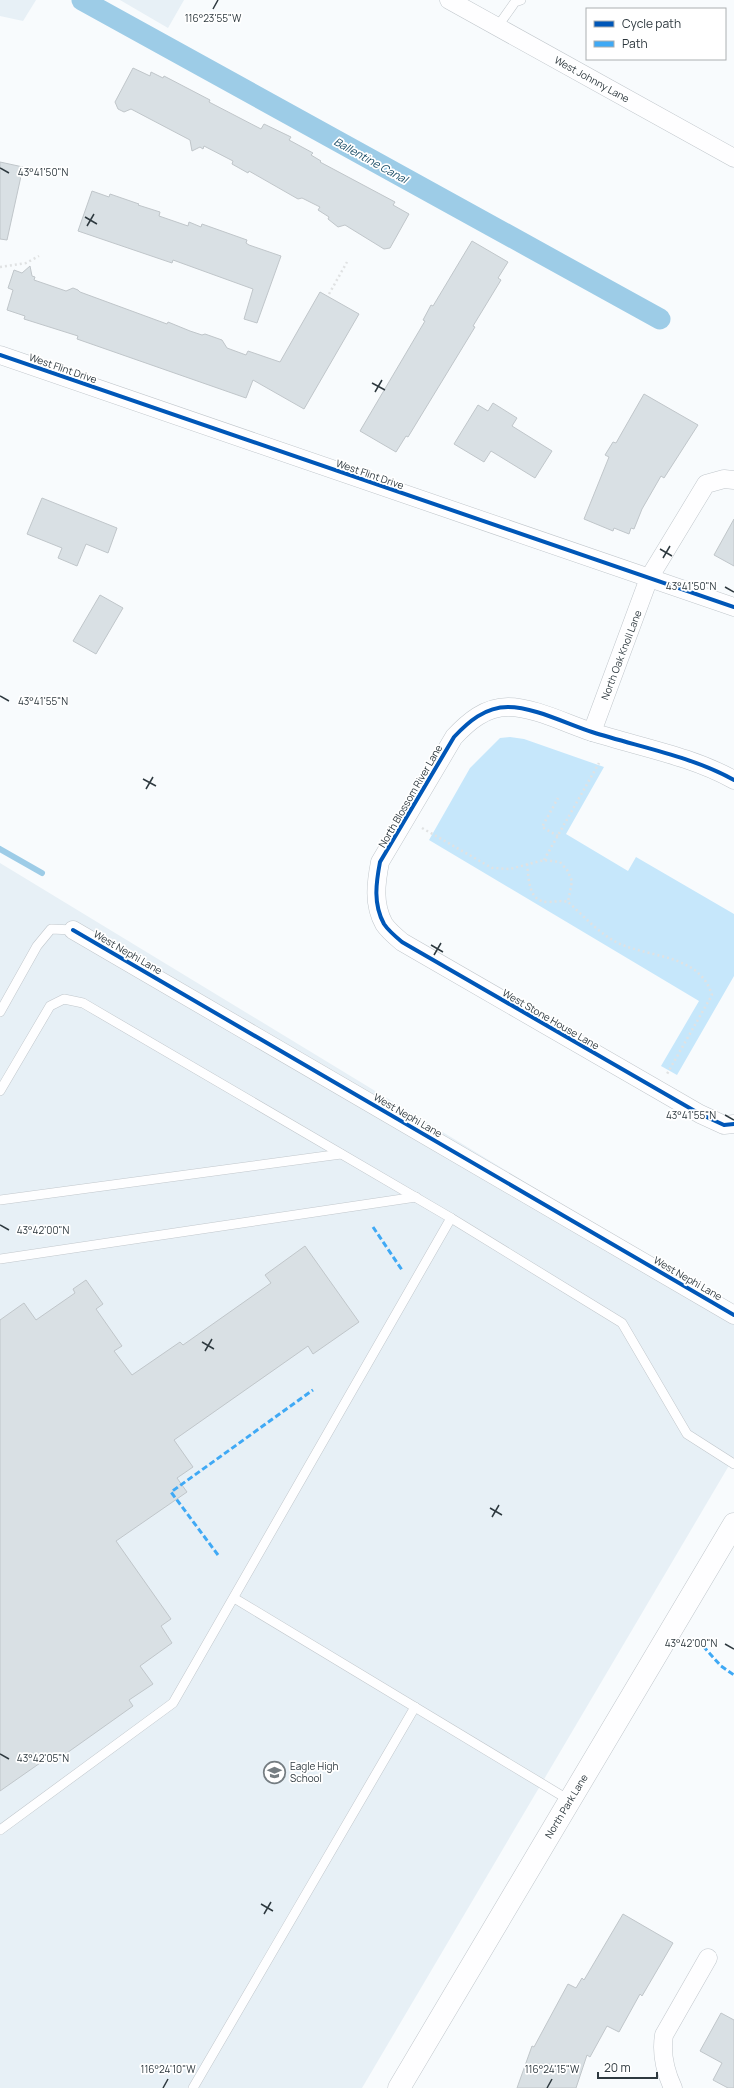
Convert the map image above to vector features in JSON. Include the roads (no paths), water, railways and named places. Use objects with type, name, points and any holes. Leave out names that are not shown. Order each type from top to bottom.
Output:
[{"type":"street","name":"West Johnny Lane","points":[[449,0],[734,158]]},
{"type":"street","name":"West Flint Drive","points":[[0,355],[734,608]]},
{"type":"street","name":"North Oak Knoll Lane","points":[[592,732],[649,578],[706,484],[724,479],[734,480]]},
{"type":"street","name":"North Blossom River Lane","points":[[377,905],[376,884],[380,862],[454,737],[467,723],[487,711],[508,707],[529,710],[592,732]]},
{"type":"street","points":[[592,732],[715,770],[734,780]]},
{"type":"street","name":"West Stone House Lane","points":[[377,905],[385,924],[402,942],[700,1114],[724,1125],[734,1124]]},
{"type":"street","name":"West Nephi Lane","points":[[73,930],[734,1315]]},
{"type":"street","name":"North Park Lane","points":[[399,2088],[734,1524]]},
{"type":"street","points":[[670,2083],[662,2048],[664,2034],[708,1958]]},
{"type":"lane","points":[[498,26],[516,1]]},
{"type":"lane","points":[[0,1012],[37,946],[51,929],[73,930]]},
{"type":"lane","points":[[0,1091],[50,1006],[64,999],[83,1003],[416,1197],[622,1323],[687,1434],[734,1464]]},
{"type":"lane","points":[[0,1200],[341,1154]]},
{"type":"lane","points":[[0,1259],[416,1197]]},
{"type":"lane","points":[[0,1830],[173,1704],[451,1218]]},
{"type":"lane","points":[[234,1598],[569,1800]]},
{"type":"lane","points":[[194,2088],[415,1707]]},
{"type":"waterway","name":"Ballentine Canal","points":[[82,0],[660,319]]},
{"type":"waterway","points":[[0,849],[42,873]]},
{"type":"place","name":"Eagle High School","points":[[274,1772]]}]
